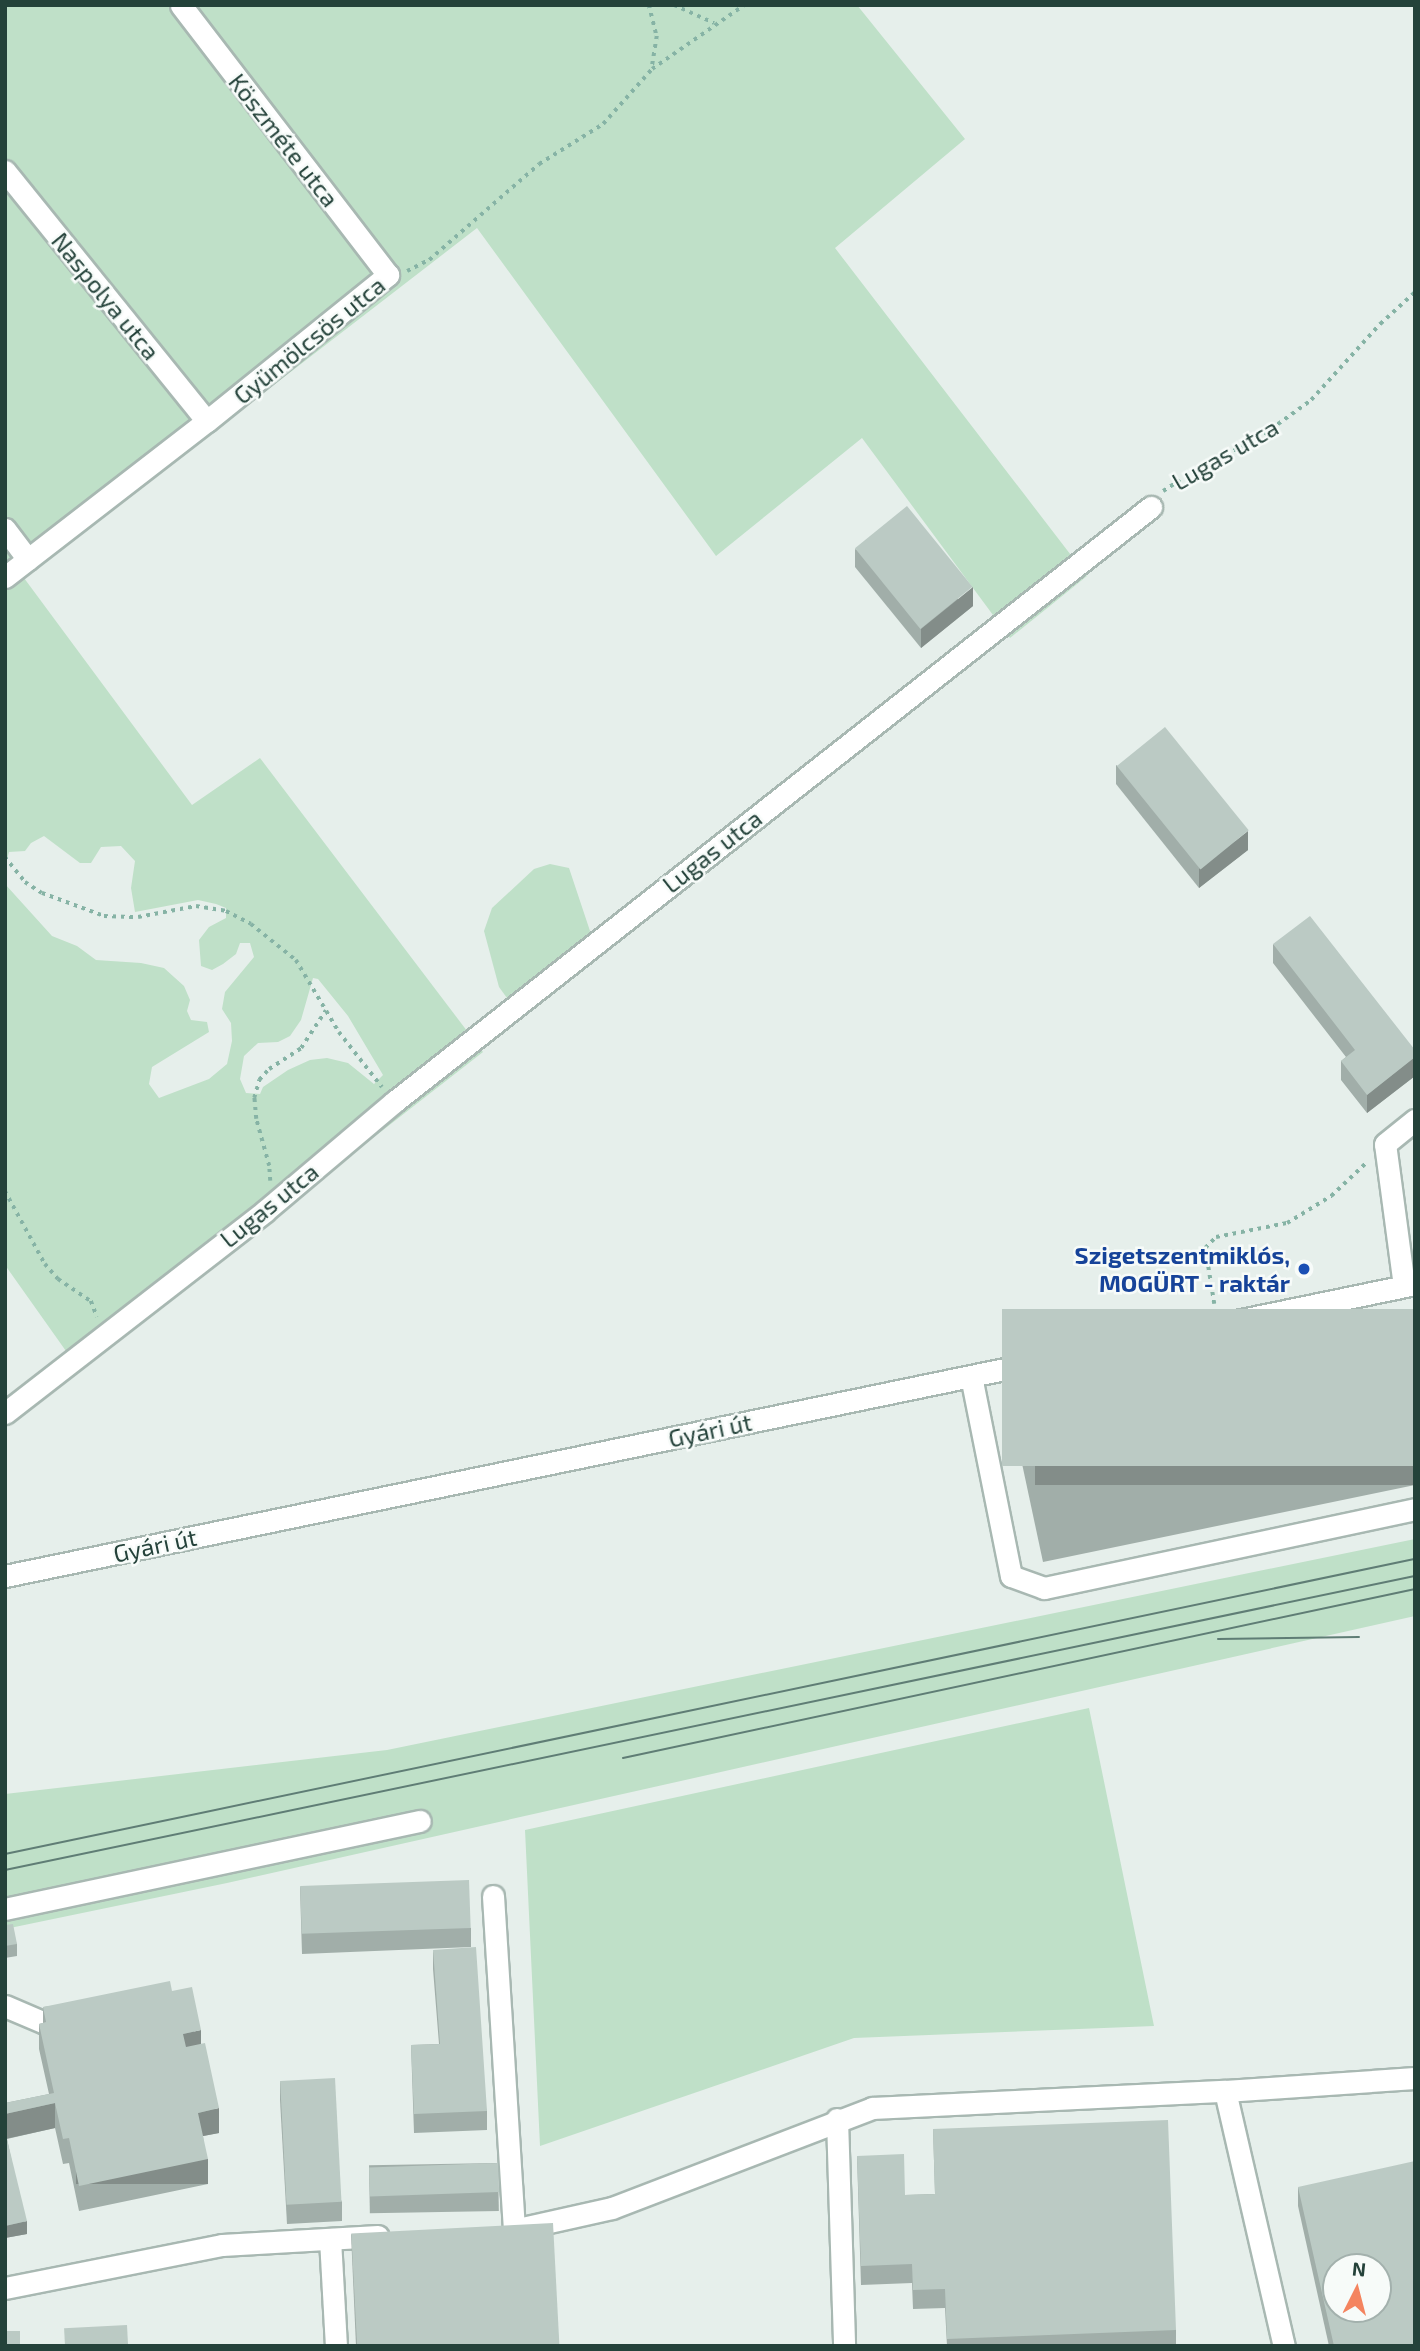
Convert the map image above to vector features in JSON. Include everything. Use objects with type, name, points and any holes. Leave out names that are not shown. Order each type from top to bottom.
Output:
[{"type":"street","name":"Köszméte utca","points":[[181,5],[388,275]]},
{"type":"street","name":"Naspolya utca","points":[[5,172],[208,421]]},
{"type":"street","name":"Gyümölcsös utca","points":[[5,577],[208,421],[388,275]]},
{"type":"street","name":"Lugas utca","points":[[5,1413],[265,1211],[394,1102],[1151,507]]},
{"type":"street","points":[[5,529],[29,559]]},
{"type":"street","points":[[1409,1285],[1385,1144],[1415,1120]]},
{"type":"street","name":"Gyári út","points":[[5,1576],[1409,1285]]},
{"type":"street","points":[[971,1376],[1011,1576],[1044,1588],[1415,1509]]},
{"type":"street","points":[[5,1909],[420,1821]]},
{"type":"street","points":[[494,1896],[514,2229]]},
{"type":"street","points":[[5,2006],[45,2023],[85,2014]]},
{"type":"street","points":[[488,2230],[514,2229],[612,2208],[837,2119],[872,2108],[1225,2091],[1415,2078]]},
{"type":"street","points":[[1225,2091],[1284,2346]]},
{"type":"street","points":[[837,2119],[844,2346]]},
{"type":"street","points":[[5,2288],[222,2245],[396,2235]]},
{"type":"street","points":[[330,2239],[336,2346]]},
{"type":"path","points":[[649,5],[657,36],[652,69]]},
{"type":"path","points":[[674,5],[715,24]]},
{"type":"path","name":"Gyümölcsös utca","points":[[388,275],[429,260],[539,164],[603,124],[652,69],[744,5]]},
{"type":"path","name":"Lugas utca","points":[[1151,507],[1167,487],[1203,465],[1257,439],[1311,400],[1380,324],[1415,292]]},
{"type":"path","points":[[5,857],[24,882],[42,893],[104,916],[138,917],[196,906],[226,911],[250,924],[296,960],[326,1010],[394,1102]]},
{"type":"path","points":[[265,1211],[269,1166],[256,1119],[254,1098],[259,1080],[301,1048],[326,1010]]},
{"type":"path","points":[[1217,1325],[1205,1248],[1216,1237],[1287,1223],[1331,1196],[1385,1144]]},
{"type":"path","points":[[5,1191],[45,1264],[58,1279],[85,1296],[94,1306],[96,1340]]},
{"type":"green space","points":[[5,5],[857,5],[965,139],[835,248],[1087,576],[1010,638],[862,438],[716,556],[477,228],[24,578],[192,805],[260,758],[483,1052],[78,1368],[5,1265],[5,884],[52,936],[77,946],[96,960],[141,963],[164,968],[184,986],[190,1000],[187,1011],[191,1020],[207,1022],[209,1032],[152,1067],[149,1084],[159,1098],[209,1079],[227,1064],[232,1041],[231,1023],[222,1009],[225,992],[254,957],[250,943],[240,943],[236,954],[223,964],[212,970],[201,966],[199,940],[209,927],[226,918],[226,908],[216,904],[198,900],[135,912],[131,888],[135,861],[121,846],[101,847],[91,863],[80,863],[44,836],[31,843],[25,851],[9,852],[5,867]],"holes":[[[313,978],[318,979],[348,1016],[383,1075],[374,1084],[348,1063],[327,1058],[310,1060],[288,1070],[263,1087],[260,1094],[246,1093],[240,1079],[244,1056],[258,1043],[278,1042],[290,1036],[301,1020]]]},
{"type":"green space","points":[[550,864],[569,868],[590,931],[584,947],[528,989],[507,998],[499,987],[484,931],[492,908],[534,869]]},
{"type":"green space","points":[[1415,1539],[1415,1616],[227,1883],[5,1929],[5,1794],[387,1750]]},
{"type":"green space","points":[[1089,1708],[1154,2026],[854,2038],[540,2146],[525,1830]]},
{"type":"building","points":[[907,506],[972,587],[920,629],[855,548]]},
{"type":"building","points":[[1165,727],[1249,830],[1201,869],[1117,766]]},
{"type":"building","points":[[1310,916],[1415,1050],[1415,1057],[1367,1095],[1341,1061],[1355,1050],[1273,944]]},
{"type":"building","points":[[1002,1309],[1415,1309],[1415,1466],[1002,1466]]},
{"type":"building","points":[[469,1880],[471,1928],[302,1934],[300,1886]]},
{"type":"building","points":[[13,1924],[17,1944],[5,1946],[5,1925]]},
{"type":"building","points":[[476,1947],[487,2111],[414,2114],[411,2045],[440,2044],[433,1950]]},
{"type":"building","points":[[170,1981],[172,1991],[192,1987],[201,2030],[183,2034],[186,2047],[205,2043],[219,2108],[198,2113],[208,2159],[79,2186],[69,2138],[63,2139],[55,2103],[5,2114],[5,2103],[54,2093],[39,2024],[46,2022],[43,2007]]},
{"type":"building","points":[[335,2078],[341,2202],[287,2205],[280,2081]]},
{"type":"building","points":[[1168,2120],[1176,2330],[947,2339],[945,2289],[913,2290],[912,2264],[861,2266],[857,2156],[904,2154],[905,2195],[935,2194],[933,2129]]},
{"type":"building","points":[[5,2131],[27,2221],[5,2226]]},
{"type":"building","points":[[1415,2161],[1415,2346],[1334,2346],[1329,2323],[1392,2323],[1392,2253],[1322,2253],[1322,2293],[1298,2187]]},
{"type":"building","points":[[498,2163],[499,2192],[370,2196],[369,2168]]},
{"type":"building","points":[[553,2223],[559,2346],[357,2346],[351,2234]]},
{"type":"building","points":[[127,2325],[128,2346],[65,2346],[64,2328]]},
{"type":"building","points":[[5,2331],[20,2331],[20,2346],[5,2346]]},
{"type":"tram line","points":[[5,1854],[1415,1559]]},
{"type":"tram line","points":[[5,1870],[1415,1576]]},
{"type":"tram line","points":[[623,1758],[1415,1589]]},
{"type":"tram line","points":[[1218,1639],[1359,1637]]},
{"type":"place","name":"Szigetszentmiklós, MOGÜRT - raktár","points":[[1304,1269]]}]
